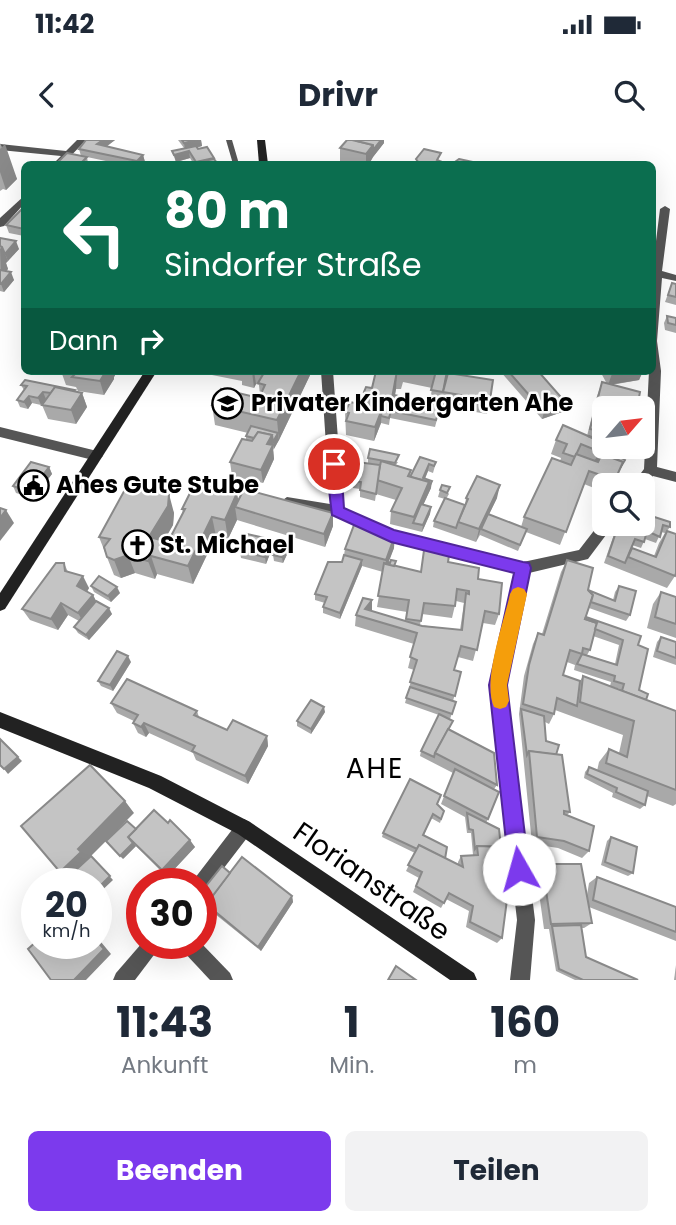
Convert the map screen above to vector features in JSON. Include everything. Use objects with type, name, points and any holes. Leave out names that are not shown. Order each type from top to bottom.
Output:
[{"type":"street","points":[[61,161],[82,140]]},
{"type":"street","points":[[261,140],[264,161]]},
{"type":"street","points":[[0,147],[69,154]]},
{"type":"street","points":[[0,224],[21,202]]},
{"type":"street","points":[[656,290],[665,209]]},
{"type":"street","points":[[657,273],[676,278]]},
{"type":"street","points":[[0,605],[148,375]]},
{"type":"street","points":[[327,375],[337,511]]},
{"type":"street","points":[[648,473],[650,470],[655,375]]},
{"type":"street","points":[[0,432],[97,456]]},
{"type":"street","points":[[650,470],[676,477]]},
{"type":"street","points":[[268,499],[337,511],[391,536],[523,568],[583,555],[598,536]]},
{"type":"street","points":[[520,980],[526,920],[498,685],[523,568]]},
{"type":"street","name":"Florianstraße","points":[[0,720],[155,782],[244,828],[467,980]]},
{"type":"street","points":[[213,868],[244,828]]},
{"type":"street","points":[[124,980],[141,959]]},
{"type":"street","points":[[204,959],[223,980]]},
{"type":"lane","points":[[229,140],[235,161]]},
{"type":"building","points":[[86,140],[103,140],[97,144],[143,155],[137,161],[79,149]]},
{"type":"building","points":[[347,140],[373,145],[366,154],[340,148]]},
{"type":"building","points":[[358,140],[381,140],[373,150],[373,145]]},
{"type":"building","points":[[196,146],[198,149],[207,147],[214,158],[195,161],[189,151],[174,155],[172,151]]},
{"type":"building","points":[[424,149],[441,153],[437,160],[440,161],[416,159]]},
{"type":"building","points":[[67,153],[87,157],[83,161],[59,161]]},
{"type":"building","points":[[21,210],[21,228],[6,225]]},
{"type":"building","points":[[0,238],[16,241],[5,254],[0,246]]},
{"type":"building","points":[[0,270],[11,272],[1,284],[0,284]]},
{"type":"building","points":[[672,283],[676,284],[676,297],[668,295]]},
{"type":"building","points":[[667,316],[676,318],[676,325],[668,323]]},
{"type":"building","points":[[74,375],[104,375],[100,381],[72,377]]},
{"type":"building","points":[[263,375],[299,375],[277,420],[212,405],[221,389],[259,398],[265,385],[258,383]]},
{"type":"building","points":[[375,375],[396,375],[392,398],[364,392],[366,387],[372,388]]},
{"type":"building","points":[[435,375],[446,375],[443,392],[431,390]]},
{"type":"building","points":[[447,375],[493,380],[490,400],[443,392]]},
{"type":"building","points":[[512,375],[542,375],[567,404],[544,412]]},
{"type":"building","points":[[25,380],[75,390],[55,387],[51,393],[43,392],[38,398],[29,396],[24,402],[17,400],[27,386],[21,385]]},
{"type":"building","points":[[602,382],[640,392],[639,396],[598,396]]},
{"type":"building","points":[[55,387],[82,393],[71,410],[42,405]]},
{"type":"building","points":[[394,395],[441,405],[436,420],[391,411]]},
{"type":"building","points":[[350,402],[382,409],[375,427],[346,421],[349,413],[345,412]]},
{"type":"building","points":[[382,409],[391,411],[389,418],[381,416]]},
{"type":"building","points":[[563,425],[592,438],[592,449],[581,444],[575,457],[563,453],[567,444],[556,440]]},
{"type":"building","points":[[251,426],[278,433],[273,442],[272,435],[258,432],[254,438],[246,436]]},
{"type":"building","points":[[258,432],[272,435],[267,444],[273,445],[261,470],[230,462],[242,439],[252,441]]},
{"type":"building","points":[[370,449],[399,455],[395,463],[368,458]]},
{"type":"building","points":[[576,454],[598,462],[600,459],[615,459],[623,462],[618,473],[589,471],[566,532],[524,517],[552,458],[571,465]]},
{"type":"building","points":[[420,457],[436,462],[434,466],[429,464],[423,478],[432,481],[428,489],[429,482],[410,477]]},
{"type":"building","points":[[381,461],[411,470],[408,476],[429,482],[414,517],[391,511],[402,488],[377,480]]},
{"type":"building","points":[[31,462],[49,467],[30,492],[13,486]]},
{"type":"building","points":[[357,462],[380,465],[376,494],[360,490],[361,482],[353,481]]},
{"type":"building","points":[[477,476],[500,485],[479,529],[458,522]]},
{"type":"building","points":[[195,483],[237,493],[225,520],[212,517],[188,566],[151,556],[148,561],[128,555],[114,560],[107,557],[104,547],[110,539],[99,537],[128,484],[164,490],[163,493],[169,494],[168,506],[149,537],[168,542]]},
{"type":"building","points":[[442,485],[450,487],[447,493],[440,490]]},
{"type":"building","points":[[244,489],[333,513],[324,534],[235,507]]},
{"type":"building","points":[[445,498],[465,505],[456,528],[434,521]]},
{"type":"building","points":[[421,504],[431,507],[423,525],[413,523]]},
{"type":"building","points":[[488,514],[527,529],[520,545],[481,529]]},
{"type":"building","points":[[655,517],[670,522],[670,527],[663,525],[660,537],[655,535]]},
{"type":"building","points":[[354,525],[395,535],[386,560],[345,549]]},
{"type":"building","points":[[667,531],[676,534],[675,576],[628,557],[632,548],[656,557]]},
{"type":"building","points":[[247,534],[273,540],[265,557],[240,551]]},
{"type":"building","points":[[615,536],[646,536],[644,542],[635,539],[625,563],[608,556]]},
{"type":"building","points":[[281,539],[290,542],[282,557],[273,555]]},
{"type":"building","points":[[425,543],[450,549],[448,562],[479,568],[478,579],[502,583],[499,614],[485,611],[477,650],[461,646],[454,670],[461,672],[455,696],[410,682],[417,660],[410,657],[417,633],[356,615],[363,598],[372,600],[365,609],[422,626],[462,630],[466,593],[469,594],[469,591],[457,589],[455,606],[424,603],[421,621],[406,619],[409,600],[378,596],[384,563],[421,572]]},
{"type":"building","points":[[344,555],[362,560],[340,613],[323,607],[327,597],[315,594],[328,562],[342,562]]},
{"type":"building","points":[[391,560],[396,561],[394,566],[386,564]]},
{"type":"building","points":[[567,560],[593,568],[588,590],[593,595],[585,619],[597,623],[590,650],[583,648],[582,654],[570,650],[563,675],[580,681],[577,706],[557,698],[554,714],[523,704],[529,665],[538,633],[544,635]]},
{"type":"building","points":[[56,563],[64,563],[65,571],[83,576],[77,586],[93,595],[78,613],[61,603],[51,619],[22,609]]},
{"type":"building","points":[[99,576],[117,587],[108,596],[91,586]]},
{"type":"building","points":[[619,586],[636,591],[630,615],[591,602],[593,595],[588,590],[615,601]]},
{"type":"building","points":[[661,592],[676,597],[676,624],[655,617]]},
{"type":"building","points":[[96,601],[109,608],[86,635],[74,627]]},
{"type":"building","points":[[586,617],[641,636],[638,645],[648,649],[639,690],[648,694],[646,700],[622,691],[624,684],[614,681],[615,676],[577,664],[582,654],[617,665],[623,640],[595,629],[597,623],[585,619]]},
{"type":"building","points":[[661,637],[676,642],[676,658],[657,651]]},
{"type":"building","points":[[117,651],[128,656],[110,685],[98,681]]},
{"type":"building","points":[[583,676],[676,711],[676,790],[606,763],[609,749],[627,757],[634,721],[580,702]]},
{"type":"building","points":[[127,679],[197,711],[194,715],[227,730],[233,720],[267,736],[245,776],[192,751],[195,746],[144,723],[141,727],[133,723],[138,715],[111,703]]},
{"type":"building","points":[[410,687],[456,702],[452,714],[406,698]]},
{"type":"building","points":[[311,700],[324,707],[311,729],[297,721]]},
{"type":"building","points":[[521,709],[544,716],[546,741],[559,745],[556,755],[529,751],[527,755]]},
{"type":"building","points":[[439,714],[453,721],[434,757],[421,751]]},
{"type":"building","points":[[448,729],[494,753],[497,785],[435,753]]},
{"type":"building","points":[[0,739],[18,757],[4,769],[0,765]]},
{"type":"building","points":[[529,751],[562,755],[570,812],[564,811],[564,814],[594,826],[589,851],[564,841],[537,837]]},
{"type":"building","points":[[90,765],[125,801],[78,849],[81,852],[64,868],[57,868],[21,826]]},
{"type":"building","points":[[589,767],[648,791],[645,805],[616,792],[617,788],[587,774]]},
{"type":"building","points":[[455,769],[499,792],[488,819],[444,796]]},
{"type":"building","points":[[410,779],[441,795],[437,804],[444,811],[441,819],[433,814],[423,835],[447,847],[445,859],[419,845],[417,849],[383,833]]},
{"type":"building","points":[[154,810],[168,823],[170,820],[190,840],[164,868],[160,868],[128,837]]},
{"type":"building","points":[[467,813],[499,829],[501,847],[477,846],[475,849],[473,830],[469,829]]},
{"type":"building","points":[[127,821],[136,829],[128,837],[133,843],[120,856],[106,841]]},
{"type":"building","points":[[611,837],[637,847],[633,873],[605,862]]},
{"type":"building","points":[[419,845],[463,867],[461,856],[478,855],[477,846],[504,847],[508,892],[502,938],[470,922],[473,906],[449,893],[444,903],[416,886],[422,872],[408,865]]},
{"type":"building","points":[[91,856],[102,868],[78,868]]},
{"type":"building","points":[[242,857],[292,896],[258,947],[217,913],[217,890]]},
{"type":"building","points":[[542,864],[581,864],[592,923],[551,924]]},
{"type":"building","points":[[222,866],[230,873],[217,890],[217,872]]},
{"type":"building","points":[[597,877],[676,907],[676,932],[593,900]]},
{"type":"building","points":[[581,925],[586,957],[638,980],[583,980],[559,969],[552,926]]},
{"type":"building","points":[[35,959],[94,959],[74,980],[51,980]]},
{"type":"building","points":[[396,966],[416,980],[388,980]]},
{"type":"slow traffic","points":[[500,701],[498,685],[518,594]]},
{"type":"place","name":"Privater Kindergarten Ahe","points":[[228,403]]},
{"type":"place","name":"Ahes Gute Stube","points":[[33,485]]},
{"type":"place","name":"St. Michael","points":[[137,545]]},
{"type":"district","name":"AHE","points":[[375,768]]},
{"type":"route","points":[[334,464],[337,511],[391,536],[523,568],[498,685],[519,869]]}]
